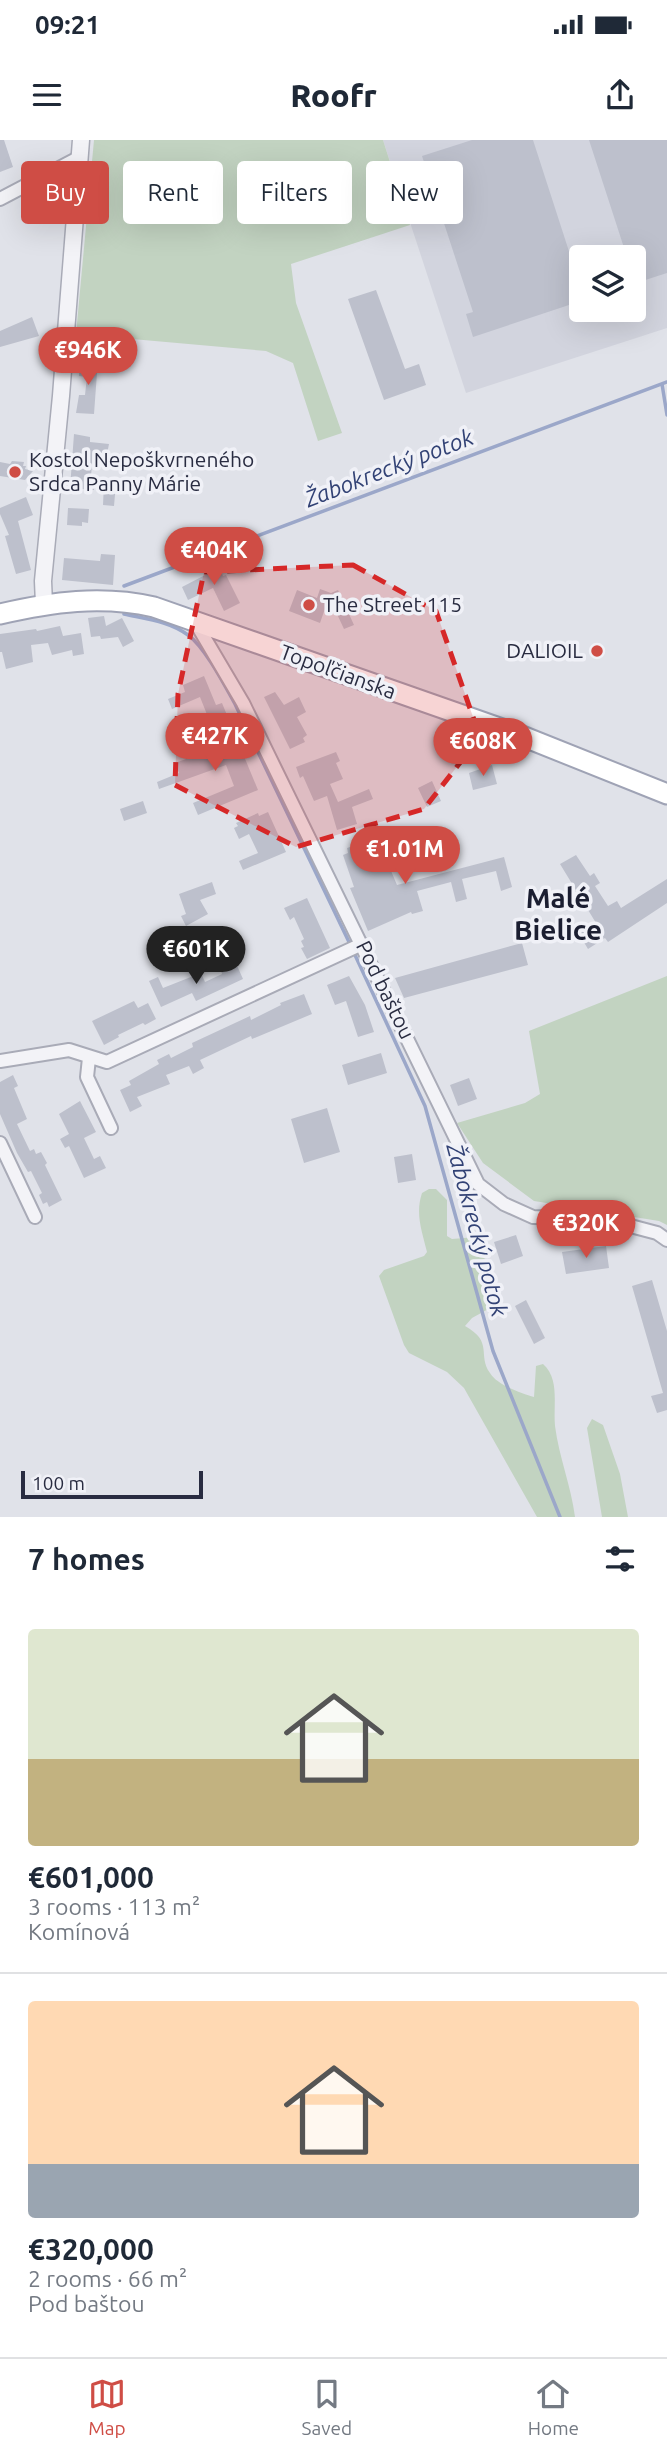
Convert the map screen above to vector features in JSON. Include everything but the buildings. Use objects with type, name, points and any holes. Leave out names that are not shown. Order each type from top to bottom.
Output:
[{"type":"main road","name":"Topoľčianska","points":[[0,614],[44,604],[85,600],[124,601],[155,607],[522,736],[667,793]]},
{"type":"street","points":[[44,604],[43,581],[81,140]]},
{"type":"street","points":[[0,200],[80,157]]},
{"type":"street","name":"Pod baštou","points":[[194,620],[243,703],[478,1184],[504,1205],[533,1217],[604,1219],[657,1233],[667,1240]]},
{"type":"street","points":[[0,1061],[69,1050],[107,1062],[362,944]]},
{"type":"street","points":[[89,1058],[87,1077],[111,1128]]},
{"type":"street","points":[[0,1143],[35,1217]]},
{"type":"highlighted area","points":[[353,565],[436,611],[480,737],[424,809],[296,847],[175,785],[178,694],[204,572]]},
{"type":"shaded area","points":[[383,140],[667,140],[667,328],[466,393],[411,224],[463,224],[463,161],[390,161]]},
{"type":"green space","points":[[94,140],[383,140],[390,161],[366,161],[366,224],[410,225],[291,264],[296,303],[342,433],[318,441],[293,363],[266,351],[76,334],[86,224],[109,224],[109,161],[92,161]]},
{"type":"green space","points":[[667,976],[667,1225],[659,1221],[534,1201],[483,1163],[457,1123],[525,1103],[540,1094],[529,1031]]},
{"type":"green space","points":[[436,1189],[447,1200],[447,1236],[452,1239],[476,1237],[483,1251],[492,1307],[472,1318],[465,1326],[474,1332],[482,1343],[490,1373],[504,1385],[534,1397],[536,1366],[543,1364],[552,1377],[555,1426],[575,1517],[537,1517],[464,1388],[447,1372],[409,1353],[404,1345],[379,1276],[384,1270],[424,1256],[427,1252],[419,1208],[422,1193]]},
{"type":"green space","points":[[592,1419],[603,1425],[620,1474],[628,1517],[602,1517],[587,1428]]},
{"type":"waterway","name":"Žabokrecký potok","points":[[124,586],[667,382]]},
{"type":"waterway","points":[[662,384],[667,415]]},
{"type":"waterway","name":"Žabokrecký potok","points":[[124,614],[157,621],[181,630],[208,657],[235,704],[349,942]]},
{"type":"waterway","name":"Žabokrecký potok","points":[[355,955],[425,1106],[493,1351],[560,1517]]},
{"type":"place","name":"Kostol Nepoškvrneného Srdca Panny Márie","points":[[15,472]]},
{"type":"place","name":"The Street 115","points":[[309,605]]},
{"type":"place","name":"DALIOIL","points":[[597,651]]},
{"type":"district","name":"Malé Bielice","points":[[558,914]]}]
